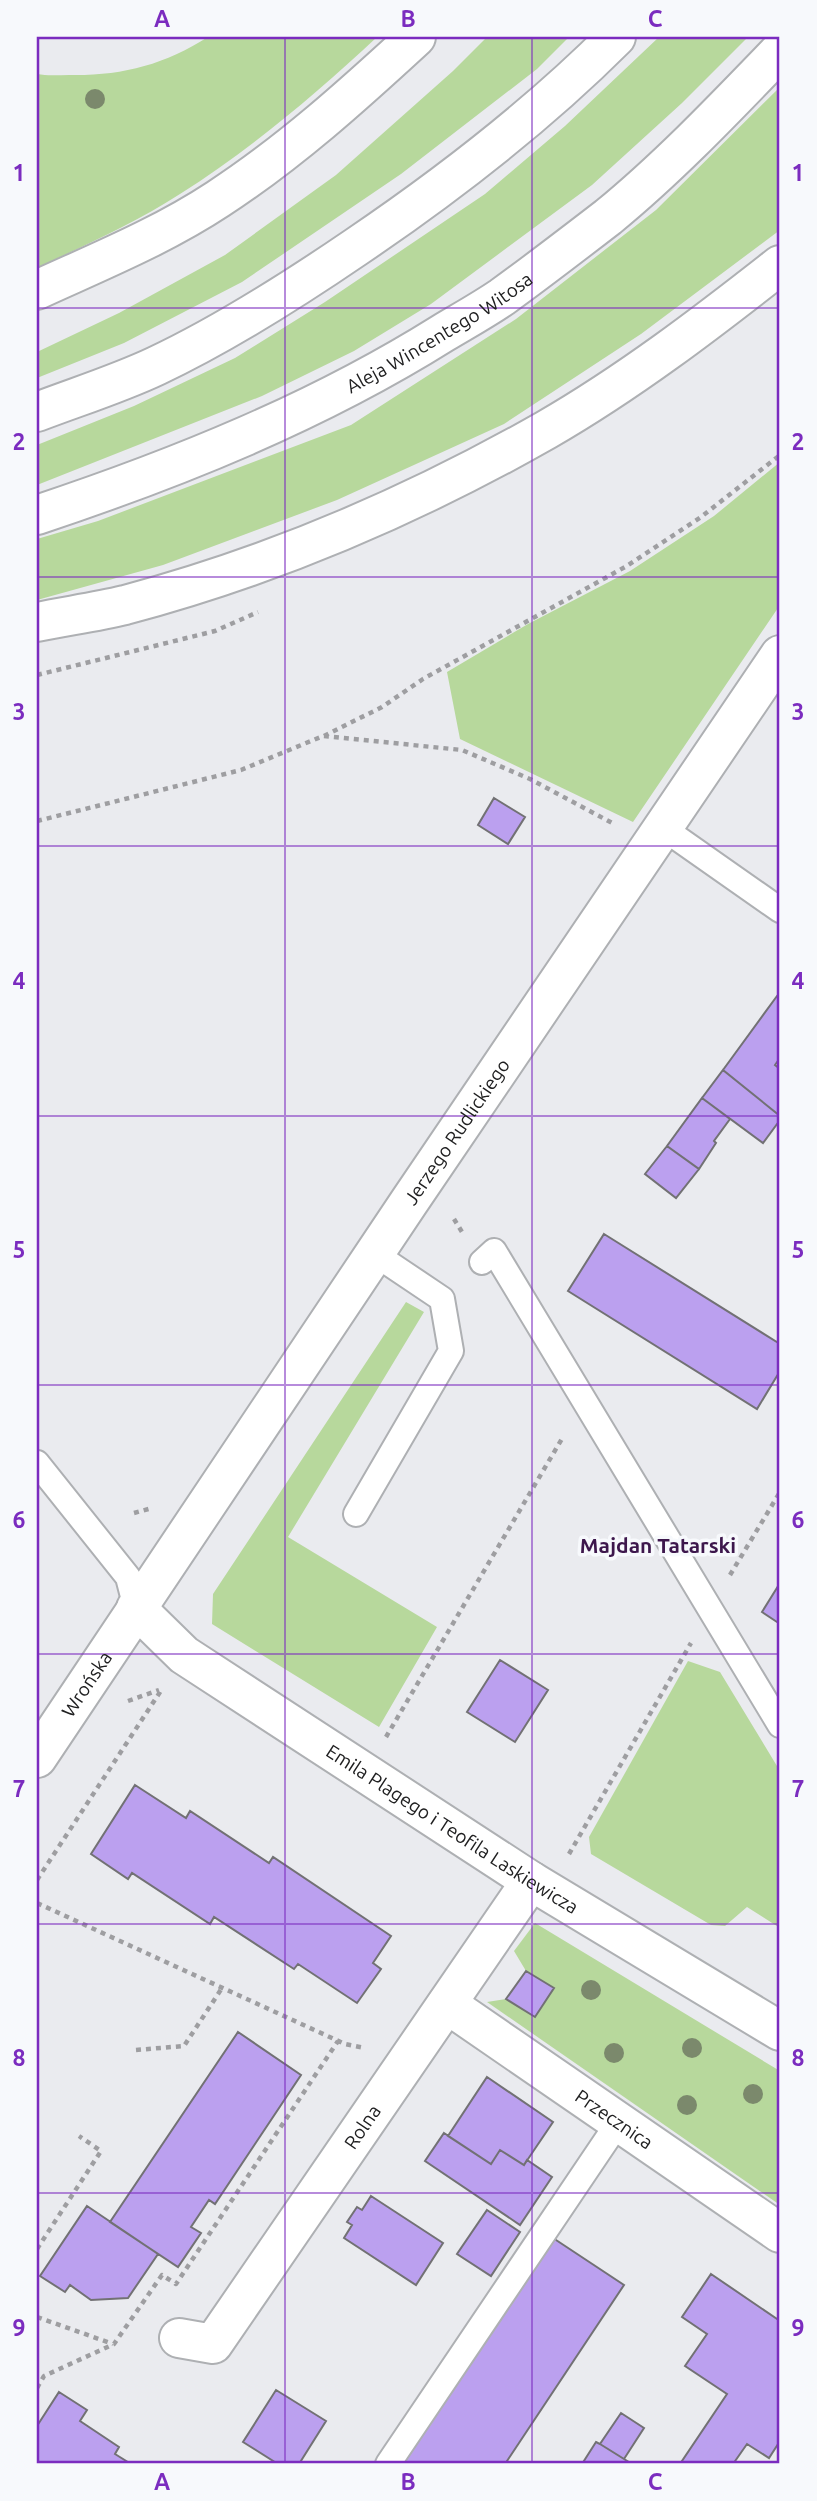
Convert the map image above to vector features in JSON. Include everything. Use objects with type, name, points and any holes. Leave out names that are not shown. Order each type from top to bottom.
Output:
[{"type":"street","points":[[37,290],[142,242],[217,200],[340,108],[416,37]]},
{"type":"street","points":[[37,412],[156,366],[249,316],[317,274],[400,217],[531,117],[616,37]]},
{"type":"street","name":"Aleja Wincentego Witosa","points":[[37,515],[173,466],[286,418],[388,367],[500,298],[609,216],[711,123],[780,51]]},
{"type":"street","points":[[37,622],[124,605],[232,573],[342,531],[449,481],[547,429],[634,374],[721,312],[780,265]]},
{"type":"street","name":"Jerzego Rudlickiego","points":[[136,1608],[780,655]]},
{"type":"street","name":"Wrońska","points":[[37,1758],[136,1608]]},
{"type":"street","name":"Emila Plagego i Teofila Laskiewicza","points":[[136,1608],[184,1655],[531,1881],[780,2031]]},
{"type":"street","name":"Rolna","points":[[179,2338],[213,2344],[531,1881]]},
{"type":"street","name":"Przecznica","points":[[447,2004],[780,2233]]},
{"type":"lane","points":[[659,834],[780,911]]},
{"type":"lane","points":[[482,1262],[494,1251],[780,1725]]},
{"type":"lane","points":[[356,1514],[451,1351],[442,1299],[375,1254]]},
{"type":"lane","points":[[37,1463],[128,1577],[136,1608]]},
{"type":"lane","points":[[388,2464],[618,2123]]},
{"type":"path","points":[[37,821],[241,769],[323,736],[382,707],[423,679],[625,567],[701,517],[780,455]]},
{"type":"path","points":[[323,736],[462,750],[530,779],[628,831],[659,834]]},
{"type":"path","points":[[454,1219],[482,1262]]},
{"type":"path","points":[[384,1741],[564,1437]]},
{"type":"path","points":[[569,1855],[780,1492]]},
{"type":"path","points":[[37,1880],[162,1689]]},
{"type":"path","points":[[120,1703],[162,1689],[170,1691]]},
{"type":"path","points":[[37,1903],[345,2044],[376,2048]]},
{"type":"path","points":[[136,2050],[184,2046],[222,1988]]},
{"type":"path","points":[[37,2388],[44,2376],[114,2344],[162,2274],[177,2284],[338,2041]]},
{"type":"path","points":[[37,2249],[101,2151],[79,2136]]},
{"type":"path","points":[[37,2317],[114,2344]]},
{"type":"green space","points":[[208,37],[377,37],[282,120],[206,177],[145,215],[37,268],[37,74],[88,75],[124,71],[158,62]]},
{"type":"green space","points":[[487,37],[569,37],[537,69],[401,174],[242,282],[124,343],[37,378],[37,352],[119,313],[225,255],[336,175],[453,71]]},
{"type":"green space","points":[[659,37],[748,37],[682,103],[592,185],[431,304],[354,351],[262,396],[37,485],[37,445],[134,406],[235,358],[325,302],[485,194],[565,126]]},
{"type":"green space","points":[[780,87],[780,230],[641,334],[504,424],[337,500],[163,565],[37,600],[37,539],[98,521],[351,425],[516,319],[656,210]]},
{"type":"green space","points":[[780,462],[780,605],[633,822],[460,739],[447,672],[528,624],[630,571],[714,516]]},
{"type":"green space","points":[[406,1302],[424,1312],[288,1537],[437,1627],[379,1727],[212,1624],[213,1594]]},
{"type":"green space","points":[[688,1661],[720,1672],[780,1771],[780,1928],[747,1907],[725,1926],[711,1925],[591,1854],[589,1837]]},
{"type":"green space","points":[[535,1923],[780,2071],[780,2205],[487,2002],[506,1999],[535,2017],[553,1989],[526,1971],[514,1951]]},
{"type":"building","points":[[494,798],[525,817],[508,844],[478,825]]},
{"type":"building","points":[[777,996],[780,998],[780,1058],[775,1065],[780,1069],[780,1116],[723,1070]]},
{"type":"building","points":[[723,1070],[780,1116],[780,1120],[763,1143],[702,1098]]},
{"type":"building","points":[[702,1098],[730,1119],[699,1169],[667,1146]]},
{"type":"building","points":[[667,1146],[699,1169],[676,1198],[645,1174]]},
{"type":"building","points":[[604,1234],[780,1344],[780,1371],[757,1409],[568,1291]]},
{"type":"building","points":[[780,1583],[780,1624],[762,1612]]},
{"type":"building","points":[[500,1660],[548,1690],[515,1742],[467,1712]]},
{"type":"building","points":[[135,1785],[186,1818],[190,1811],[269,1863],[273,1857],[391,1936],[373,1963],[381,1969],[357,2003],[298,1964],[294,1969],[214,1917],[210,1924],[132,1873],[128,1879],[91,1854]]},
{"type":"building","points":[[526,1971],[554,1988],[535,2017],[506,1999]]},
{"type":"building","points":[[238,2032],[301,2075],[215,2204],[209,2200],[191,2227],[201,2233],[178,2267],[110,2222]]},
{"type":"building","points":[[487,2077],[553,2122],[524,2165],[500,2150],[491,2164],[448,2136]]},
{"type":"building","points":[[444,2133],[491,2164],[500,2150],[524,2165],[527,2160],[552,2177],[520,2225],[425,2161]]},
{"type":"building","points":[[371,2196],[443,2243],[416,2285],[344,2238],[352,2225],[347,2222],[357,2207],[362,2210]]},
{"type":"building","points":[[87,2206],[158,2254],[128,2298],[91,2300],[70,2285],[65,2292],[40,2276]]},
{"type":"building","points":[[487,2210],[520,2232],[491,2276],[457,2254]]},
{"type":"building","points":[[553,2238],[624,2285],[505,2464],[403,2464]]},
{"type":"building","points":[[711,2274],[780,2321],[780,2441],[769,2458],[747,2444],[733,2464],[687,2464],[682,2461],[727,2394],[685,2366],[707,2334],[682,2317]]},
{"type":"building","points":[[276,2390],[326,2421],[299,2464],[278,2464],[243,2442]]},
{"type":"building","points":[[59,2392],[87,2410],[80,2421],[119,2447],[115,2454],[131,2464],[37,2464],[37,2426]]},
{"type":"building","points":[[621,2413],[644,2428],[624,2459],[600,2444]]},
{"type":"building","points":[[596,2442],[600,2444],[632,2464],[582,2464]]},
{"type":"district","name":"Majdan Tatarski","points":[[658,1546]]}]
